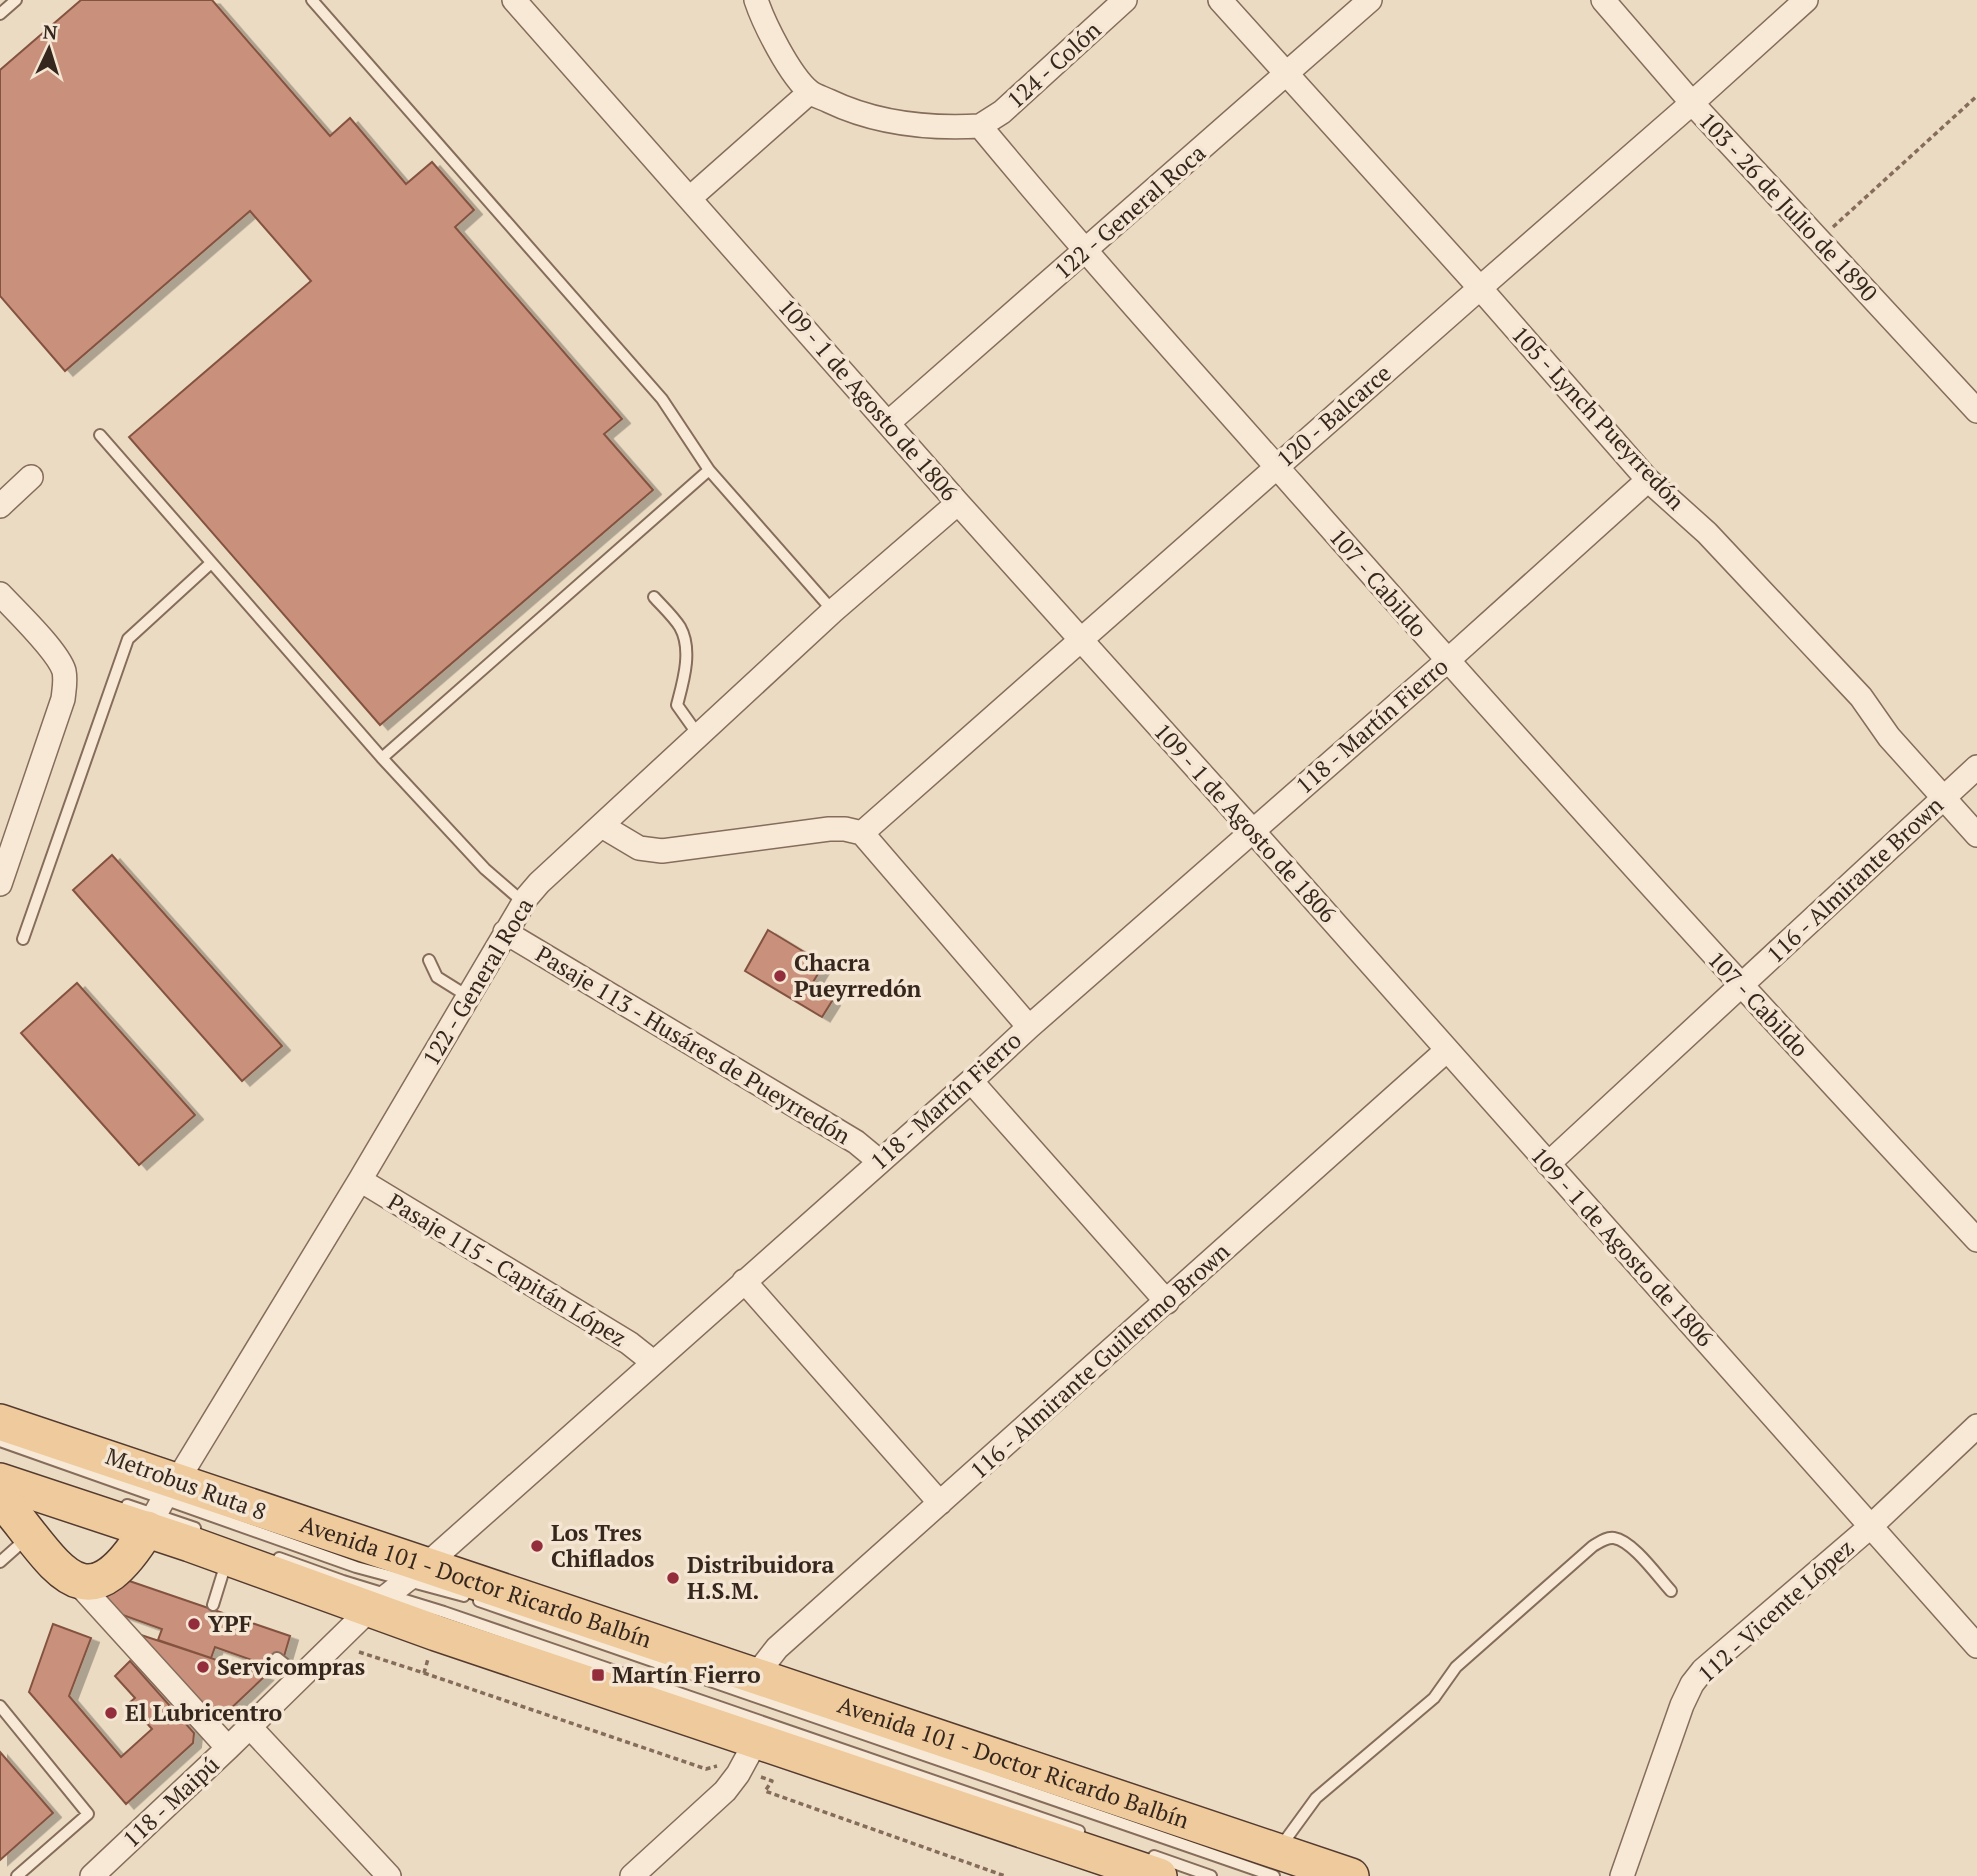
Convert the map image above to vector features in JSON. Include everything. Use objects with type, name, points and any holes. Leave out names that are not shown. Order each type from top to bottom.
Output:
[{"type":"main road","name":"Avenida 101 - Doctor Ricardo Balbín","points":[[0,1422],[161,1505],[218,1545],[756,1741],[1096,1856],[1152,1865]]},
{"type":"main road","name":"Avenida 101 - Doctor Ricardo Balbín","points":[[0,1481],[161,1505],[415,1573],[756,1675],[1275,1864],[1351,1876]]},
{"type":"main road","points":[[0,1498],[57,1567],[77,1582],[91,1583],[108,1577],[122,1566],[161,1505]]},
{"type":"street","name":"109 - 1 de Agosto de 1806","points":[[514,0],[958,503],[1977,1646]]},
{"type":"street","points":[[756,0],[778,48],[810,92],[850,111],[898,123],[940,128],[980,127]]},
{"type":"street","name":"124 - Colón","points":[[980,127],[1002,112],[1125,0]]},
{"type":"street","name":"105 - Lynch Pueyrredón","points":[[1220,0],[1480,288],[1648,480],[1707,533],[1852,688],[1889,737],[1977,835]]},
{"type":"street","name":"122 - General Roca","points":[[888,423],[1370,0]]},
{"type":"street","name":"103 - 26 de Julio de 1890","points":[[1603,0],[1692,103],[1977,411]]},
{"type":"street","name":"120 - Balcarce","points":[[862,834],[1806,0]]},
{"type":"street","points":[[690,198],[810,92]]},
{"type":"street","name":"107 - Cabildo","points":[[980,127],[1085,252],[1447,661],[1741,986],[1977,1240]]},
{"type":"street","points":[[0,506],[32,477]]},
{"type":"street","name":"118 - Martín Fierro","points":[[250,1727],[378,1602],[415,1573],[1029,1027],[1447,661],[1648,480]]},
{"type":"street","name":"122 - General Roca","points":[[161,1505],[360,1181],[523,902],[539,883],[833,611],[958,503]]},
{"type":"street","points":[[0,594],[56,656],[64,670],[63,699],[0,884]]},
{"type":"street","name":"116 - Almirante Brown","points":[[1548,1164],[1977,767]]},
{"type":"street","points":[[602,826],[639,848],[662,851],[830,829],[845,829],[862,834],[1029,1027]]},
{"type":"street","name":"Pasaje 113 - Husáres de Pueyrredón","points":[[506,932],[856,1142],[879,1161]]},
{"type":"street","name":"116 - Almirante Guillermo Brown","points":[[756,1675],[777,1648],[1447,1050]]},
{"type":"street","points":[[971,1081],[1167,1302]]},
{"type":"street","name":"Pasaje 115 - Capitán López","points":[[360,1181],[629,1343],[653,1362]]},
{"type":"street","points":[[744,1281],[940,1503]]},
{"type":"street","name":"112 - Vicente López","points":[[1622,1876],[1682,1705],[1692,1684],[1703,1670],[1870,1527],[1977,1426]]},
{"type":"street","points":[[77,1582],[228,1748]]},
{"type":"street","points":[[250,1727],[389,1876]]},
{"type":"street","name":"118 - Maipú","points":[[92,1876],[250,1727]]},
{"type":"street","points":[[632,1876],[725,1791],[756,1741]]},
{"type":"lane","points":[[0,14],[16,0]]},
{"type":"lane","points":[[312,0],[662,399],[709,470],[833,611]]},
{"type":"lane","points":[[100,435],[383,758],[485,869],[523,902]]},
{"type":"lane","points":[[383,758],[709,470]]},
{"type":"lane","points":[[23,939],[128,639],[211,562]]},
{"type":"lane","points":[[653,597],[681,629],[686,653],[685,675],[677,705],[699,736]]},
{"type":"lane","points":[[429,960],[438,977],[468,997]]},
{"type":"lane","name":"Metrobus Ruta 8","points":[[0,1441],[161,1505]]},
{"type":"lane","name":"Metrobus Ruta 8","points":[[121,1504],[161,1505]]},
{"type":"lane","points":[[0,1562],[31,1534]]},
{"type":"lane","points":[[415,1573],[477,1601],[1275,1864],[1316,1798],[1434,1698],[1456,1667],[1593,1546],[1605,1538],[1627,1542],[1671,1591]]},
{"type":"lane","points":[[213,1605],[218,1545]]},
{"type":"lane","name":"Metrobus Ruta 8","points":[[271,1555],[378,1602],[444,1612],[1096,1856]]},
{"type":"lane","points":[[276,1658],[302,1676]]},
{"type":"lane","points":[[0,1706],[88,1814],[17,1876]]},
{"type":"lane","points":[[1152,1865],[1211,1876]]},
{"type":"path","points":[[1819,240],[1977,96]]},
{"type":"building","points":[[81,0],[212,0],[330,136],[350,118],[406,184],[432,162],[474,210],[455,227],[622,419],[604,434],[653,490],[380,725],[129,437],[311,281],[250,211],[65,371],[0,296],[0,70]]},
{"type":"building","points":[[112,855],[282,1046],[242,1081],[73,890]]},
{"type":"building","points":[[768,930],[824,964],[810,987],[832,1001],[822,1017],[745,971]]},
{"type":"building","points":[[77,983],[195,1115],[139,1165],[21,1033]]},
{"type":"building","points":[[106,1573],[290,1636],[280,1670],[215,1647],[211,1658],[158,1640],[162,1629],[95,1605]]},
{"type":"building","points":[[53,1624],[91,1638],[69,1696],[121,1757],[152,1729],[129,1703],[135,1698],[115,1676],[130,1661],[194,1733],[193,1743],[126,1804],[29,1692]]},
{"type":"building","name":"Servicompras","points":[[138,1634],[265,1676],[225,1714],[211,1713]]},
{"type":"building","points":[[0,1752],[53,1813],[0,1860]]},
{"type":"place","name":"Chacra Pueyrredón","points":[[780,976]]},
{"type":"place","name":"Los Tres Chiflados","points":[[537,1546]]},
{"type":"place","name":"Distribuidora H.S.M.","points":[[673,1578]]},
{"type":"place","name":"YPF","points":[[194,1624]]},
{"type":"place","name":"Servicompras","points":[[203,1667]]},
{"type":"place","name":"Martín Fierro","points":[[598,1675]]},
{"type":"place","name":"El Lubricentro","points":[[111,1713]]}]
